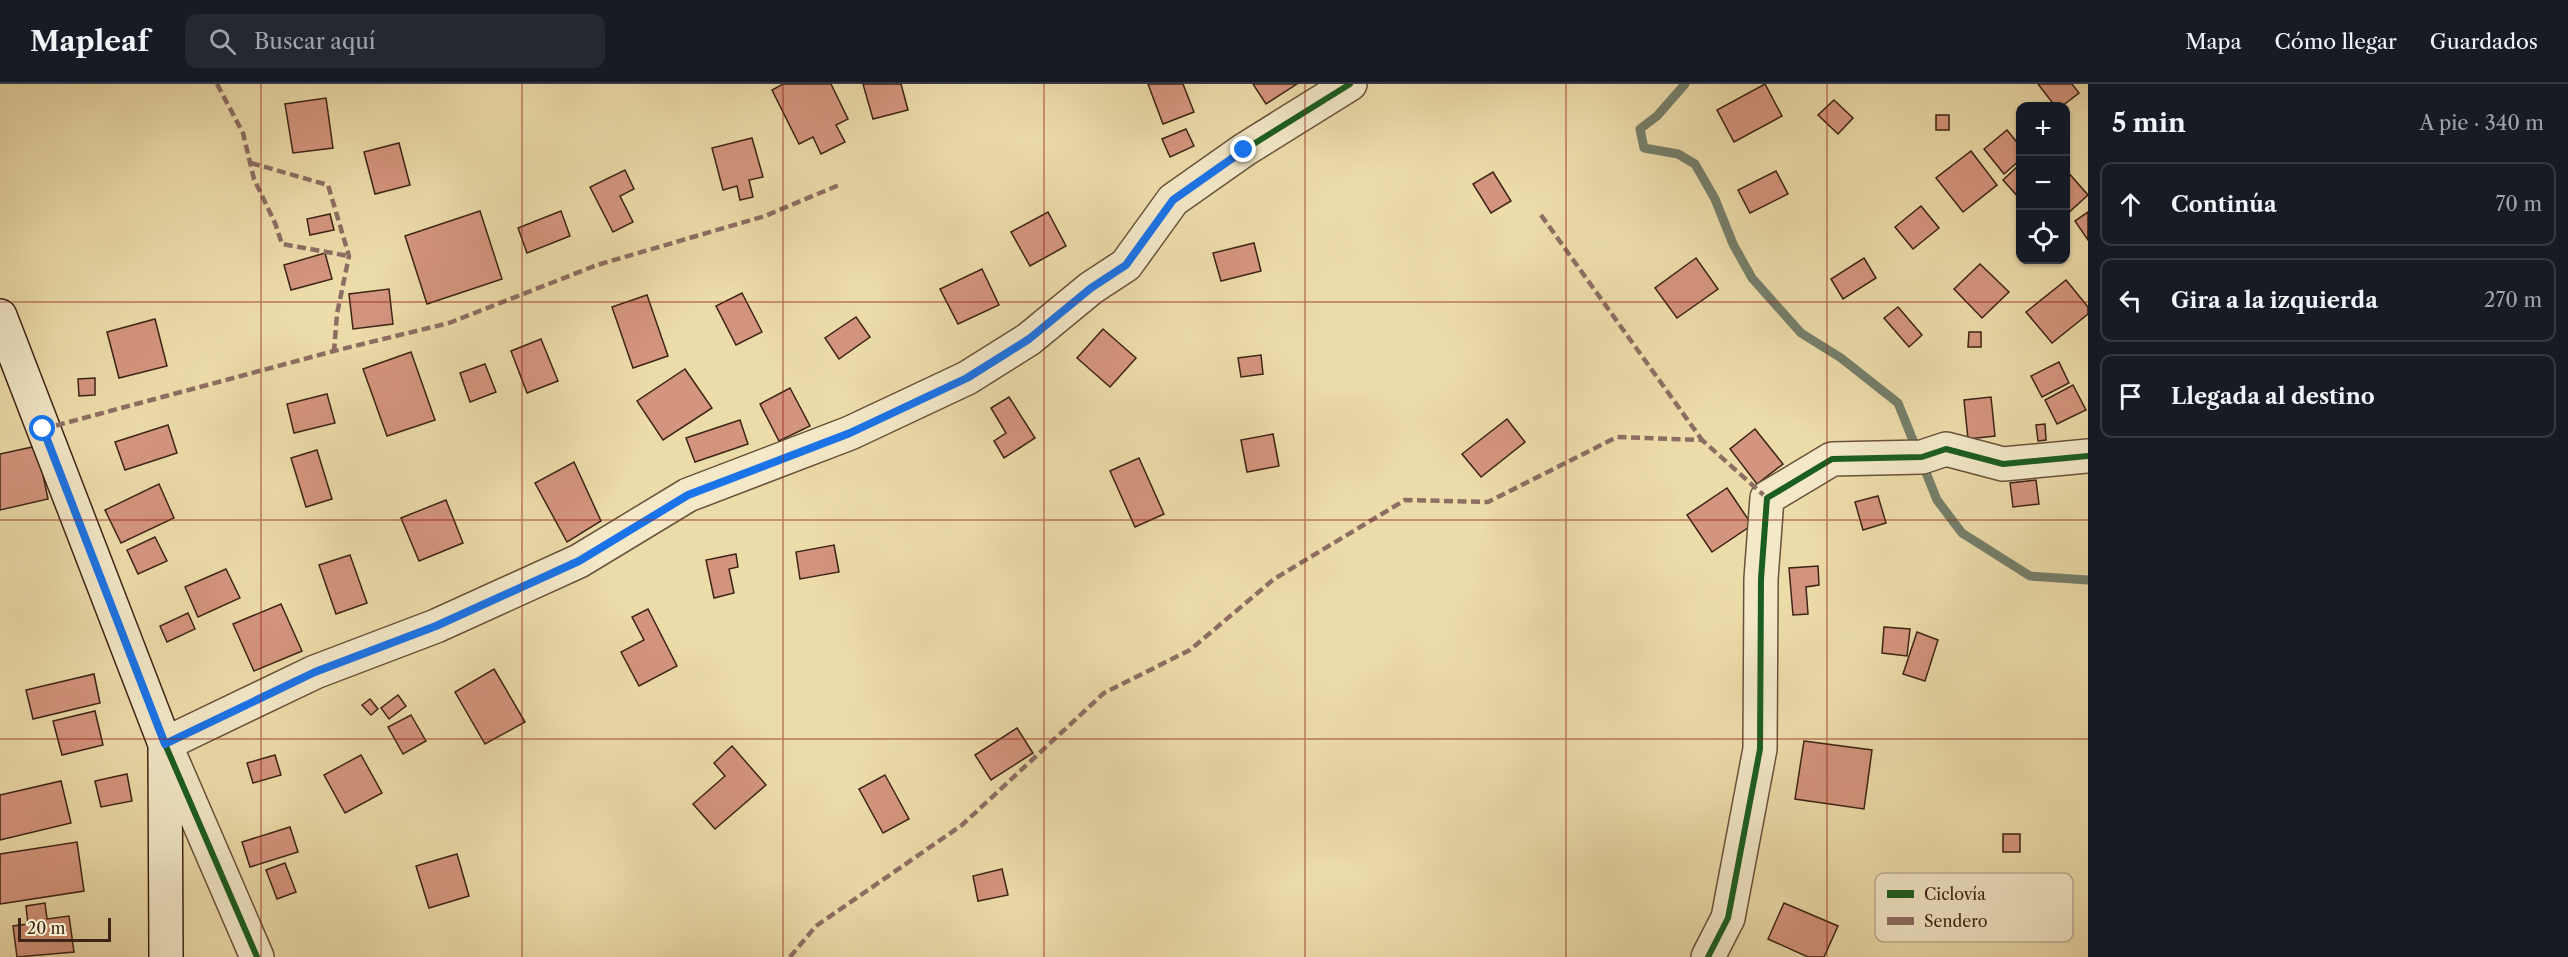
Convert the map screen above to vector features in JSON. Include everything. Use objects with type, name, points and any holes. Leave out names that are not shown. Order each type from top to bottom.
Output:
[{"type":"street","points":[[165,744],[315,672],[436,626],[579,561],[688,495],[850,433],[967,378],[1029,339],[1091,288],[1126,265],[1173,200],[1244,150],[1350,84]]},
{"type":"street","points":[[0,316],[165,744],[257,957]]},
{"type":"street","points":[[1708,957],[1728,918],[1760,749],[1761,579],[1767,498],[1832,459],[1922,457],[1946,449],[2003,464],[2088,456]]},
{"type":"street","points":[[165,744],[165,957]]},
{"type":"building","points":[[783,84],[831,84],[848,119],[836,125],[845,142],[821,154],[813,137],[799,144],[772,90]]},
{"type":"building","points":[[863,84],[901,84],[908,110],[873,119]]},
{"type":"building","points":[[1148,84],[1183,84],[1194,112],[1163,124]]},
{"type":"building","points":[[1253,84],[1297,84],[1266,104]]},
{"type":"building","points":[[1765,84],[1782,116],[1734,142],[1717,110]]},
{"type":"building","points":[[2038,84],[2072,84],[2079,93],[2067,102],[2052,102]]},
{"type":"building","points":[[326,98],[333,148],[293,153],[285,104]]},
{"type":"building","points":[[1834,100],[1853,118],[1838,134],[1818,115]]},
{"type":"building","points":[[1936,115],[1949,115],[1949,130],[1936,130]]},
{"type":"building","points":[[1186,129],[1194,146],[1170,157],[1162,139]]},
{"type":"building","points":[[2007,130],[2016,141],[2016,164],[2004,174],[1984,149]]},
{"type":"building","points":[[752,138],[763,177],[749,180],[753,197],[740,200],[737,186],[723,190],[712,148]]},
{"type":"building","points":[[399,143],[410,185],[375,194],[364,152]]},
{"type":"building","points":[[1971,151],[1997,185],[1963,212],[1936,178]]},
{"type":"building","points":[[2016,168],[2016,195],[2003,180]]},
{"type":"building","points":[[625,170],[634,189],[620,196],[633,222],[613,232],[590,187]]},
{"type":"building","points":[[1776,171],[1788,194],[1750,213],[1738,190]]},
{"type":"building","points":[[1493,172],[1511,201],[1491,213],[1473,184]]},
{"type":"building","points":[[2070,175],[2088,195],[2070,211]]},
{"type":"building","points":[[1921,206],[1939,228],[1913,249],[1895,227]]},
{"type":"building","points":[[480,211],[502,279],[427,304],[405,236]]},
{"type":"building","points":[[561,211],[570,236],[527,253],[518,228]]},
{"type":"building","points":[[1048,212],[1066,246],[1030,266],[1011,232]]},
{"type":"building","points":[[2088,212],[2088,240],[2075,221]]},
{"type":"building","points":[[330,214],[334,230],[310,235],[307,219]]},
{"type":"building","points":[[1254,243],[1261,271],[1221,281],[1213,253]]},
{"type":"building","points":[[325,253],[332,279],[291,290],[284,265]]},
{"type":"building","points":[[1696,258],[1718,289],[1677,318],[1655,288]]},
{"type":"building","points":[[1864,258],[1876,278],[1843,299],[1831,279]]},
{"type":"building","points":[[1980,264],[2009,292],[1982,318],[1954,289]]},
{"type":"building","points":[[982,269],[999,305],[958,324],[940,289]]},
{"type":"building","points":[[2066,280],[2088,307],[2088,314],[2052,343],[2026,312]]},
{"type":"building","points":[[389,289],[393,324],[353,329],[349,294]]},
{"type":"building","points":[[742,293],[762,332],[736,345],[716,306]]},
{"type":"building","points":[[647,295],[668,356],[633,368],[612,307]]},
{"type":"building","points":[[1898,307],[1922,335],[1909,347],[1884,318]]},
{"type":"building","points":[[856,317],[870,337],[839,359],[825,338]]},
{"type":"building","points":[[155,319],[167,366],[119,378],[107,332]]},
{"type":"building","points":[[1103,329],[1136,358],[1110,387],[1077,358]]},
{"type":"building","points":[[1969,332],[1981,332],[1981,347],[1968,347]]},
{"type":"building","points":[[541,339],[558,381],[527,393],[511,351]]},
{"type":"building","points":[[411,352],[435,420],[387,436],[363,369]]},
{"type":"building","points":[[1261,355],[1263,374],[1241,377],[1238,358]]},
{"type":"building","points":[[2059,362],[2069,383],[2042,397],[2031,376]]},
{"type":"building","points":[[485,364],[496,392],[470,402],[460,373]]},
{"type":"building","points":[[685,369],[712,408],[663,440],[637,401]]},
{"type":"building","points":[[95,378],[95,395],[79,396],[78,379]]},
{"type":"building","points":[[2073,385],[2086,410],[2057,424],[2045,400]]},
{"type":"building","points":[[790,388],[810,426],[779,441],[760,404]]},
{"type":"building","points":[[327,394],[335,423],[294,433],[287,404]]},
{"type":"building","points":[[1009,397],[1035,438],[1004,458],[994,441],[1006,433],[991,408]]},
{"type":"building","points":[[1991,397],[1995,436],[1968,439],[1964,400]]},
{"type":"building","points":[[1507,419],[1525,442],[1481,477],[1462,454]]},
{"type":"building","points":[[740,420],[748,444],[695,462],[686,438]]},
{"type":"building","points":[[2045,424],[2046,440],[2038,441],[2036,425]]},
{"type":"building","points":[[168,425],[177,453],[125,470],[115,442]]},
{"type":"building","points":[[1755,429],[1783,464],[1757,484],[1730,449]]},
{"type":"building","points":[[1273,434],[1279,466],[1247,472],[1241,440]]},
{"type":"building","points":[[37,446],[48,499],[0,510],[0,454]]},
{"type":"building","points":[[317,450],[332,499],[306,507],[291,458]]},
{"type":"building","points":[[1139,458],[1164,514],[1135,527],[1110,471]]},
{"type":"building","points":[[574,462],[601,521],[567,542],[535,483]]},
{"type":"building","points":[[2036,480],[2039,504],[2013,507],[2010,483]]},
{"type":"building","points":[[159,484],[174,518],[121,543],[105,510]]},
{"type":"building","points":[[1727,488],[1752,525],[1712,552],[1687,515]]},
{"type":"building","points":[[1878,496],[1886,523],[1863,530],[1855,502]]},
{"type":"building","points":[[446,500],[463,543],[419,561],[401,518]]},
{"type":"building","points":[[155,537],[167,561],[138,574],[127,550]]},
{"type":"building","points":[[834,545],[839,572],[800,579],[796,552]]},
{"type":"building","points":[[736,554],[738,567],[729,569],[734,593],[714,598],[706,560]]},
{"type":"building","points":[[350,555],[367,603],[336,614],[319,565]]},
{"type":"building","points":[[1818,566],[1819,585],[1806,587],[1808,614],[1793,615],[1789,568]]},
{"type":"building","points":[[226,569],[240,598],[198,617],[185,587]]},
{"type":"building","points":[[281,604],[302,651],[254,671],[233,624]]},
{"type":"building","points":[[648,609],[677,666],[639,686],[621,652],[644,640],[632,617]]},
{"type":"building","points":[[188,613],[195,629],[167,642],[160,626]]},
{"type":"building","points":[[1884,627],[1910,629],[1907,656],[1882,653]]},
{"type":"building","points":[[1917,632],[1938,640],[1925,681],[1903,674]]},
{"type":"building","points":[[494,669],[525,722],[485,744],[455,692]]},
{"type":"building","points":[[94,674],[100,703],[33,719],[26,690]]},
{"type":"building","points":[[398,695],[406,706],[389,719],[381,708]]},
{"type":"building","points":[[370,699],[378,709],[371,715],[362,705]]},
{"type":"building","points":[[95,711],[103,745],[62,755],[53,721]]},
{"type":"building","points":[[411,715],[426,741],[403,754],[388,727]]},
{"type":"building","points":[[1017,728],[1033,753],[991,780],[975,755]]},
{"type":"building","points":[[1804,741],[1872,750],[1864,809],[1795,799]]},
{"type":"building","points":[[732,746],[766,785],[715,829],[693,804],[725,776],[714,763]]},
{"type":"building","points":[[275,755],[281,775],[253,783],[247,763]]},
{"type":"building","points":[[361,755],[382,793],[345,813],[324,775]]},
{"type":"building","points":[[127,774],[132,801],[101,807],[95,781]]},
{"type":"building","points":[[885,775],[909,819],[883,833],[859,789]]},
{"type":"building","points":[[61,781],[71,823],[0,840],[0,795]]},
{"type":"building","points":[[290,827],[298,852],[250,867],[242,842]]},
{"type":"building","points":[[2003,834],[2020,834],[2020,852],[2003,852]]},
{"type":"building","points":[[77,842],[84,891],[0,904],[0,854]]},
{"type":"building","points":[[457,854],[469,896],[429,908],[416,866]]},
{"type":"building","points":[[285,863],[296,892],[277,899],[266,870]]},
{"type":"building","points":[[1002,869],[1008,895],[978,901],[973,876]]},
{"type":"building","points":[[45,903],[47,919],[69,916],[74,952],[17,957],[13,926],[28,924],[26,906]]},
{"type":"building","points":[[1784,903],[1838,926],[1824,957],[1808,957],[1768,939]]},
{"type":"waterway","points":[[1685,84],[1657,116],[1640,129],[1644,148],[1678,154],[1695,164],[1715,199],[1733,244],[1752,278],[1801,333],[1841,358],[1898,403],[1937,500],[1962,533],[2030,576],[2088,580]]},
{"type":"marked path","points":[[217,84],[243,133],[254,179],[275,223],[282,244],[349,256]]},
{"type":"marked path","points":[[251,163],[328,185],[349,256],[337,314],[334,351]]},
{"type":"marked path","points":[[43,429],[334,351],[449,323],[597,265],[765,216],[839,185]]},
{"type":"marked path","points":[[1541,215],[1702,440]]},
{"type":"marked path","points":[[790,957],[816,926],[962,825],[1104,693],[1190,650],[1274,579],[1405,500],[1488,502],[1617,437],[1702,440],[1767,498]]},
{"type":"cycle path","points":[[257,957],[165,744],[315,672],[436,626],[579,561],[688,495],[850,433],[967,378],[1029,339],[1091,288],[1126,265],[1173,200],[1244,150],[1350,84]]},
{"type":"cycle path","points":[[1708,957],[1728,918],[1760,749],[1761,579],[1767,498],[1832,459],[1922,457],[1946,449],[2003,464],[2088,456]]},
{"type":"route","points":[[43,429],[165,744],[315,672],[436,626],[579,561],[688,495],[850,433],[967,378],[1029,339],[1091,288],[1126,265],[1173,200],[1244,150]]}]
